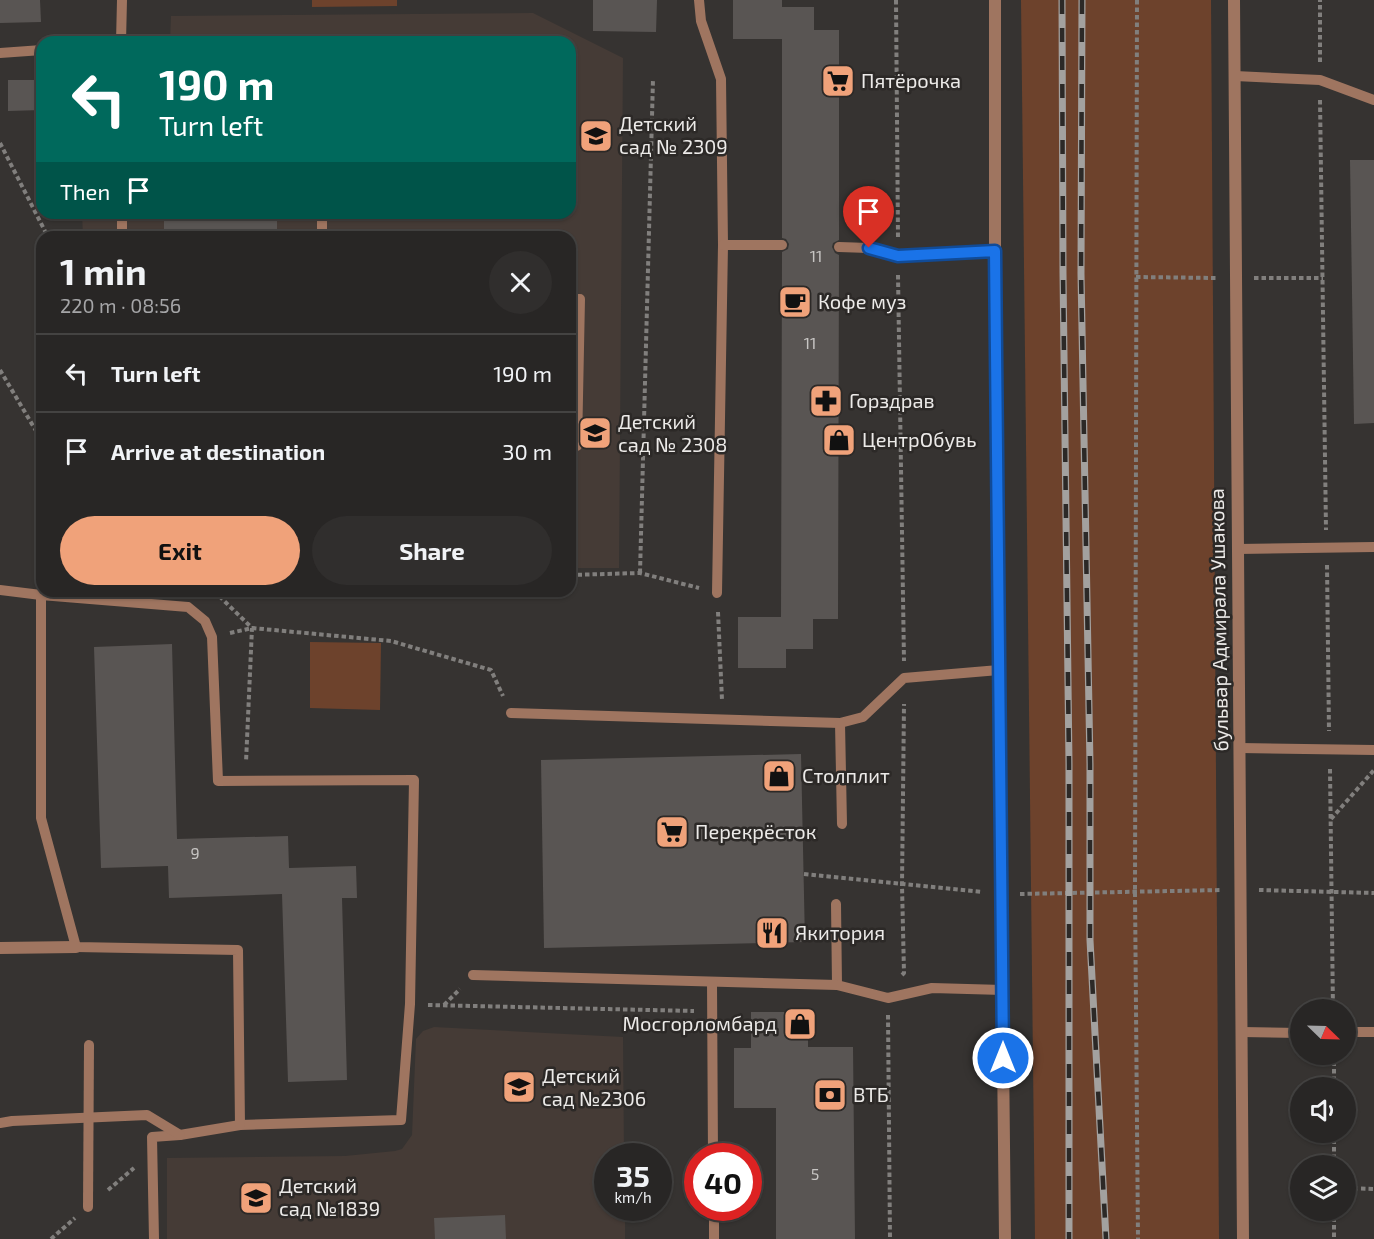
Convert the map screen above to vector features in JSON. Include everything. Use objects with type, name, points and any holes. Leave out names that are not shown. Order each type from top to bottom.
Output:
[{"type":"street","points":[[995,0],[995,251],[1005,1239]]},
{"type":"street","name":"бульвар Адмирала Ушакова","points":[[1234,0],[1243,1239]]},
{"type":"street","points":[[0,948],[76,947]]},
{"type":"lane","points":[[122,0],[122,36]]},
{"type":"lane","points":[[699,0],[701,21],[721,79],[723,245],[717,593]]},
{"type":"lane","points":[[0,53],[36,50]]},
{"type":"lane","points":[[1235,76],[1320,80],[1374,100]]},
{"type":"lane","points":[[723,245],[782,245]]},
{"type":"lane","points":[[839,247],[869,248],[898,256],[995,251]]},
{"type":"lane","points":[[576,299],[580,299],[576,446]]},
{"type":"lane","points":[[1238,549],[1374,547]]},
{"type":"lane","points":[[0,591],[36,595]]},
{"type":"lane","points":[[41,597],[41,818],[76,947],[238,950],[240,1125]]},
{"type":"lane","points":[[66,597],[188,607],[205,621],[212,637],[218,781],[414,780],[410,993],[400,1120],[240,1125],[180,1135],[152,1137],[154,1239]]},
{"type":"lane","points":[[511,713],[840,723],[863,717],[904,678],[999,670]]},
{"type":"lane","points":[[840,723],[842,824]]},
{"type":"lane","points":[[1240,748],[1374,750]]},
{"type":"lane","points":[[836,904],[837,986]]},
{"type":"lane","points":[[473,975],[837,986],[888,999],[932,988],[1003,990]]},
{"type":"lane","points":[[712,982],[713,1143]]},
{"type":"lane","points":[[1242,1032],[1290,1033]]},
{"type":"lane","points":[[1356,1032],[1374,1032]]},
{"type":"lane","points":[[88,1207],[89,1045]]},
{"type":"lane","points":[[0,1123],[147,1116],[180,1135]]},
{"type":"lane","points":[[714,1221],[714,1239]]},
{"type":"path","points":[[890,1239],[888,999],[904,973],[902,885],[904,678],[896,0]]},
{"type":"path","points":[[1137,0],[1135,893],[1138,1239]]},
{"type":"path","points":[[1320,0],[1333,999]]},
{"type":"path","points":[[640,573],[653,79]]},
{"type":"path","points":[[0,142],[36,213]]},
{"type":"path","points":[[0,370],[36,431]]},
{"type":"path","points":[[576,575],[640,573],[717,593],[722,719]]},
{"type":"path","points":[[220,597],[252,628],[246,781]]},
{"type":"path","points":[[212,637],[252,628],[391,640],[491,670],[511,713]]},
{"type":"path","points":[[1331,820],[1374,770]]},
{"type":"path","points":[[804,874],[1001,894],[1241,890],[1374,893]]},
{"type":"path","points":[[444,1005],[712,1012]]},
{"type":"path","points":[[1356,1188],[1374,1189]]},
{"type":"path","points":[[1334,1221],[1334,1239]]},
{"type":"shaded area","points":[[312,0],[397,0],[397,6],[312,7]]},
{"type":"shaded area","points":[[1021,0],[1211,0],[1219,1239],[1035,1239]]},
{"type":"shaded area","name":"Детский сад № 2309","points":[[533,13],[623,58],[619,568],[576,568],[576,231],[83,231],[82,219],[576,219],[576,36],[170,36],[171,16]]},
{"type":"shaded area","points":[[310,642],[381,643],[380,710],[310,708]]},
{"type":"shaded area","name":"Детский сад №2306","points":[[434,1027],[623,1037],[624,1143],[594,1143],[594,1221],[625,1221],[625,1239],[167,1239],[167,1158],[345,1156],[402,1149],[412,1135],[416,1039],[423,1031]]},
{"type":"building","points":[[0,0],[40,0],[41,22],[0,23]]},
{"type":"building","points":[[593,0],[657,0],[656,32],[593,31]]},
{"type":"building","points":[[733,0],[782,0],[782,7],[814,7],[814,30],[839,30],[839,240],[833,243],[832,247],[839,255],[838,619],[813,619],[813,649],[786,649],[786,668],[738,668],[738,617],[781,617],[782,252],[788,249],[789,244],[786,239],[782,238],[782,39],[733,39]]},
{"type":"building","points":[[8,80],[36,80],[36,110],[8,111]]},
{"type":"building","points":[[1350,160],[1374,160],[1374,423],[1354,424]]},
{"type":"building","points":[[164,219],[277,219],[277,231],[164,231]]},
{"type":"building","points":[[172,644],[177,839],[288,836],[289,868],[356,866],[357,898],[342,898],[347,1080],[288,1082],[282,894],[169,898],[168,866],[101,868],[94,647]]},
{"type":"building","name":"Перекрёсток","points":[[801,754],[805,942],[544,948],[541,760]]},
{"type":"building","points":[[751,1012],[808,1012],[808,1047],[853,1047],[855,1239],[776,1239],[776,1108],[734,1108],[734,1048],[751,1048]]},
{"type":"building","points":[[505,1215],[506,1239],[435,1239],[434,1218]]},
{"type":"railway","points":[[1062,0],[1069,764],[1069,1239]]},
{"type":"railway","points":[[1082,0],[1081,274],[1090,764],[1090,940],[1106,1239]]},
{"type":"place","name":"Пятёрочка","points":[[838,81]]},
{"type":"place","name":"Детский сад № 2309","points":[[596,136]]},
{"type":"place","name":"Кофе муз","points":[[795,302]]},
{"type":"place","name":"Горздрав","points":[[826,401]]},
{"type":"place","name":"Детский сад № 2308","points":[[595,433]]},
{"type":"place","name":"ЦентрОбувь","points":[[839,440]]},
{"type":"place","name":"Столплит","points":[[779,776]]},
{"type":"place","name":"Перекрёсток","points":[[672,832]]},
{"type":"place","name":"Якитория","points":[[772,933]]},
{"type":"place","name":"Мосгорломбард","points":[[800,1024]]},
{"type":"place","name":"Детский сад №2306","points":[[519,1087]]},
{"type":"place","name":"ВТБ","points":[[830,1095]]},
{"type":"place","name":"Детский сад №1839","points":[[256,1198]]},
{"type":"route","points":[[869,248],[898,256],[995,251],[1003,1058]]}]
